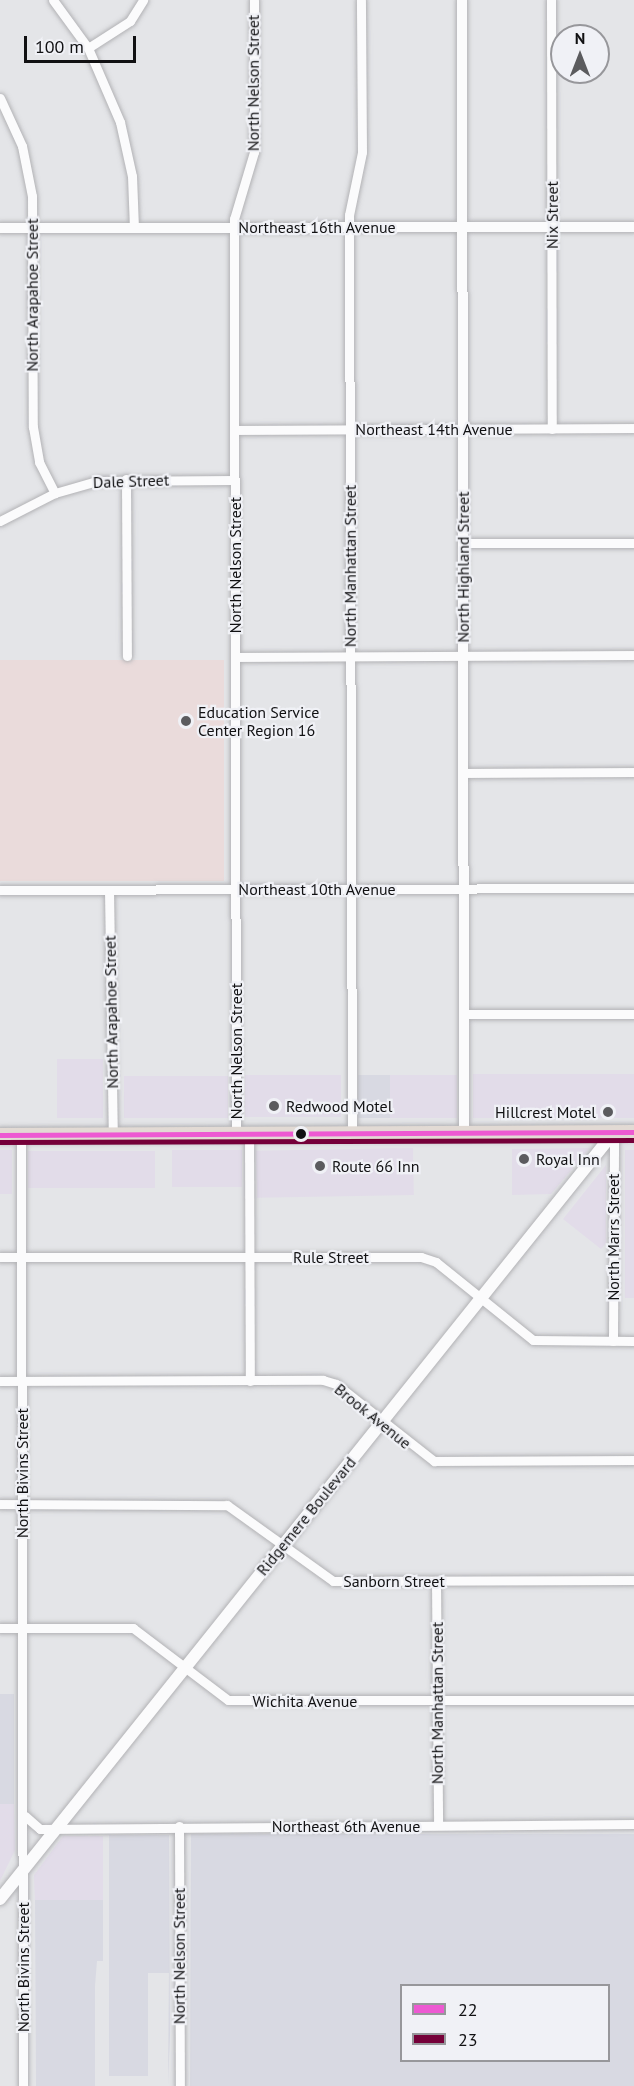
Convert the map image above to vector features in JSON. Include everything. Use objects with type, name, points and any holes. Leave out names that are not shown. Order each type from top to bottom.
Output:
[{"type":"highway","points":[[0,1135],[634,1132]]},
{"type":"main road","name":"Ridgemere Boulevard","points":[[0,1899],[482,1300],[614,1132]]},
{"type":"street","points":[[53,0],[88,48],[127,149],[134,228]]},
{"type":"street","points":[[88,48],[130,21],[142,0]]},
{"type":"street","name":"North Nelson Street","points":[[250,1381],[249,1257],[235,890],[234,228],[236,201],[254,152],[254,0]]},
{"type":"street","name":"North Manhattan Street","points":[[352,1134],[349,227],[362,152],[361,0]]},
{"type":"street","name":"North Highland Street","points":[[462,0],[464,1134]]},
{"type":"street","name":"Nix Street","points":[[551,0],[552,429]]},
{"type":"street","name":"North Arapahoe Street","points":[[0,98],[22,146],[33,228],[33,428],[39,462],[55,493]]},
{"type":"street","name":"Northeast 16th Avenue","points":[[0,228],[634,227]]},
{"type":"street","name":"Northeast 14th Avenue","points":[[234,430],[634,428]]},
{"type":"street","points":[[126,479],[127,656]]},
{"type":"street","name":"Dale Street","points":[[0,521],[55,493],[126,479],[235,480]]},
{"type":"street","points":[[463,543],[634,543]]},
{"type":"street","points":[[235,657],[634,655]]},
{"type":"street","points":[[463,773],[634,772]]},
{"type":"street","name":"Northeast 10th Avenue","points":[[0,890],[634,888]]},
{"type":"street","name":"North Arapahoe Street","points":[[109,890],[113,1134]]},
{"type":"street","points":[[464,1014],[634,1014]]},
{"type":"street","name":"North Marrs Street","points":[[613,1341],[614,1132]]},
{"type":"street","name":"North Bivins Street","points":[[21,1135],[23,2086]]},
{"type":"street","name":"Rule Street","points":[[0,1257],[421,1257],[436,1262],[533,1340],[634,1341]]},
{"type":"street","name":"Brook Avenue","points":[[0,1381],[331,1382],[434,1461],[634,1460]]},
{"type":"street","name":"Sanborn Street","points":[[0,1504],[226,1504],[333,1581],[634,1580]]},
{"type":"street","name":"North Manhattan Street","points":[[436,1581],[438,1826]]},
{"type":"street","name":"Wichita Avenue","points":[[0,1628],[133,1628],[228,1700],[634,1700]]},
{"type":"street","points":[[23,1812],[35,1828],[58,1827]]},
{"type":"street","name":"Northeast 6th Avenue","points":[[58,1827],[634,1824]]},
{"type":"street","name":"North Nelson Street","points":[[179,1826],[180,2086]]},
{"type":"shaded area","points":[[0,660],[224,660],[224,881],[0,881]]},
{"type":"shaded area","points":[[57,1059],[103,1059],[103,1118],[57,1118]]},
{"type":"shaded area","points":[[473,1074],[634,1074],[634,1118],[473,1118]]},
{"type":"shaded area","points":[[245,1075],[341,1075],[341,1117],[245,1117]]},
{"type":"shaded area","points":[[358,1075],[390,1075],[390,1118],[358,1118]]},
{"type":"shaded area","points":[[390,1075],[457,1075],[457,1118],[390,1118]]},
{"type":"shaded area","points":[[124,1076],[228,1076],[228,1118],[124,1118]]},
{"type":"shaded area","points":[[413,1148],[414,1195],[257,1198],[256,1151]]},
{"type":"shaded area","points":[[590,1148],[551,1194],[512,1195],[512,1149]]},
{"type":"shaded area","points":[[0,1150],[12,1150],[12,1194],[0,1194]]},
{"type":"shaded area","points":[[172,1150],[242,1150],[242,1187],[172,1187]]},
{"type":"shaded area","points":[[625,1150],[634,1150],[634,1298],[625,1298]]},
{"type":"shaded area","points":[[28,1151],[155,1151],[155,1188],[28,1188]]},
{"type":"shaded area","points":[[606,1165],[606,1243],[601,1249],[563,1219]]},
{"type":"shaded area","points":[[0,1694],[14,1694],[14,1804],[0,1804]]},
{"type":"shaded area","points":[[0,1804],[14,1804],[15,1850],[0,1881]]},
{"type":"shaded area","points":[[191,1834],[634,1834],[634,2086],[190,2086]]},
{"type":"shaded area","points":[[109,1835],[169,1835],[170,2035],[168,2086],[169,1973],[148,1973],[148,2076],[109,2076]]},
{"type":"shaded area","points":[[63,1836],[103,1836],[103,1900],[35,1900],[34,1875]]},
{"type":"shaded area","points":[[35,1900],[103,1900],[103,1961],[97,1961],[95,1986],[95,2086],[36,2086]]},
{"type":"transit line","name":"22","points":[[0,1135],[634,1132]]},
{"type":"transit line","name":"23","points":[[0,1142],[634,1140]]},
{"type":"place","name":"Education Service Center Region 16","points":[[186,721]]},
{"type":"place","name":"Redwood Motel","points":[[274,1106]]},
{"type":"place","name":"Hillcrest Motel","points":[[608,1112]]},
{"type":"place","name":"Royal Inn","points":[[524,1159]]},
{"type":"place","name":"Route 66 Inn","points":[[320,1166]]}]
